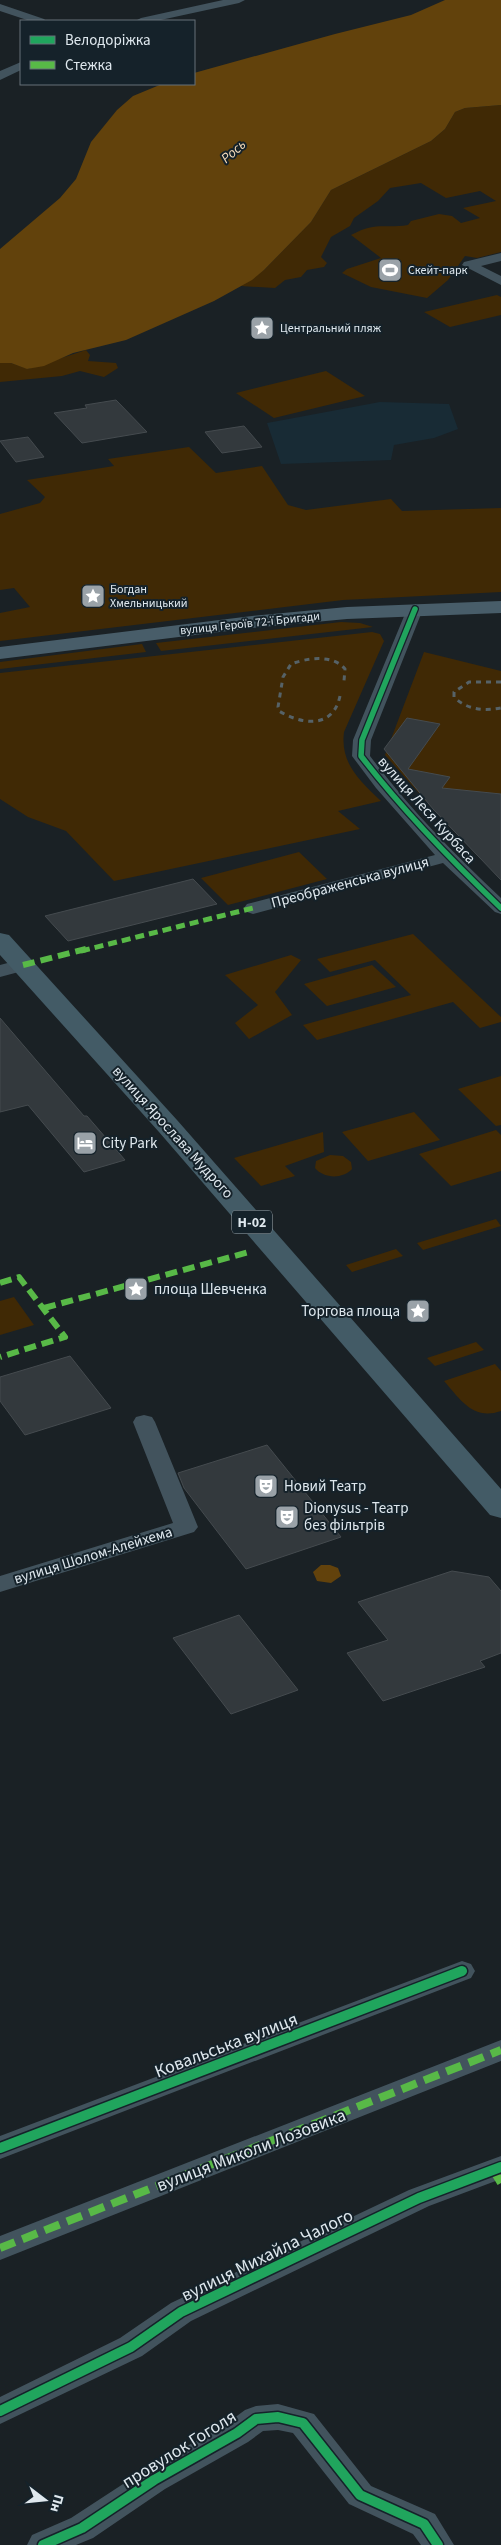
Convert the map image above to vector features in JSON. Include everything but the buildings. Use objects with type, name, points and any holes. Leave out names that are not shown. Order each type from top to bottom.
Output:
[{"type":"main road","name":"вулиця Героїв 72-ї Бригади","points":[[0,653],[252,622],[415,609],[501,607]]},
{"type":"main road","name":"вулиця Ярослава Мудрого","points":[[0,940],[12,968],[168,1126],[501,1507]]},
{"type":"street","points":[[146,20],[239,0]]},
{"type":"street","points":[[0,7],[37,20]]},
{"type":"street","points":[[0,60],[20,64]]},
{"type":"street","points":[[0,76],[20,65]]},
{"type":"street","points":[[501,257],[469,265],[501,281]]},
{"type":"street","name":"вулиця Леся Курбаса","points":[[415,609],[362,740],[361,756],[382,784],[447,857],[501,908]]},
{"type":"street","name":"Преображенська вулиця","points":[[253,908],[447,857]]},
{"type":"street","name":"вулиця Шолом-Алейхема","points":[[0,1584],[186,1527],[144,1422]]},
{"type":"street","name":"Ковальська вулиця","points":[[0,2148],[462,1971]]},
{"type":"street","name":"вулиця Миколи Лозовика","points":[[0,2248],[501,2050]]},
{"type":"street","name":"вулиця Михайла Чалого","points":[[0,2410],[131,2347],[181,2312],[419,2198],[498,2173]]},
{"type":"street","name":"провулок Гоголя","points":[[42,2545],[82,2528],[154,2480],[237,2433],[256,2419],[278,2417],[303,2423],[360,2495],[393,2508],[424,2524],[438,2545]]},
{"type":"shaded area","points":[[501,105],[501,252],[477,258],[465,256],[448,280],[427,298],[371,287],[342,273],[347,269],[381,258],[351,235],[367,228],[408,225],[411,221],[439,214],[452,216],[461,223],[480,218],[463,208],[496,201],[480,191],[446,198],[421,183],[390,188],[378,201],[354,218],[350,226],[331,237],[321,257],[327,263],[324,267],[307,270],[301,277],[285,280],[275,288],[241,286],[264,270],[311,222],[331,190],[431,141],[445,129],[455,112],[465,108]]},
{"type":"shaded area","points":[[497,295],[501,297],[501,315],[450,327],[424,312]]},
{"type":"shaded area","points":[[86,350],[90,355],[88,361],[116,363],[118,368],[104,377],[80,371],[62,376],[0,382],[0,363],[11,363],[28,369]]},
{"type":"shaded area","points":[[326,371],[365,396],[274,418],[236,393]]},
{"type":"shaded area","points":[[380,402],[449,404],[458,429],[434,438],[394,445],[391,460],[281,464],[267,423]]},
{"type":"shaded area","points":[[189,447],[216,473],[262,466],[288,505],[306,510],[391,499],[402,511],[501,508],[501,592],[343,600],[0,641],[0,613],[30,607],[14,588],[0,590],[0,514],[40,503],[45,497],[27,480],[114,466],[108,459]]},
{"type":"shaded area","points":[[341,622],[360,623],[373,627],[161,651],[156,643]]},
{"type":"shaded area","points":[[372,632],[380,634],[384,641],[344,732],[344,743],[348,762],[353,770],[365,786],[381,801],[338,811],[360,829],[114,881],[66,831],[28,817],[0,799],[0,673]]},
{"type":"shaded area","points":[[142,644],[146,652],[0,669],[0,662]]},
{"type":"shaded area","points":[[424,652],[501,671],[501,794],[468,791],[426,801],[385,755]]},
{"type":"shaded area","points":[[299,852],[327,879],[228,905],[201,878]]},
{"type":"shaded area","points":[[413,934],[501,1017],[501,1022],[480,1028],[453,1002],[317,1040],[303,1025],[411,995],[375,960],[330,972],[317,959]]},
{"type":"shaded area","points":[[291,955],[301,960],[275,992],[292,1015],[249,1039],[235,1023],[258,1005],[225,975]]},
{"type":"shaded area","points":[[372,965],[396,987],[327,1006],[304,984]]},
{"type":"shaded area","points":[[501,1076],[501,1125],[496,1126],[458,1089]]},
{"type":"shaded area","points":[[414,1112],[440,1140],[368,1161],[342,1132]]},
{"type":"shaded area","points":[[496,1130],[501,1135],[501,1171],[451,1186],[419,1154]]},
{"type":"shaded area","points":[[323,1132],[324,1152],[285,1166],[295,1176],[261,1186],[234,1158]]},
{"type":"shaded area","points":[[330,1155],[343,1156],[351,1162],[352,1169],[339,1176],[328,1176],[319,1172],[315,1168],[316,1161]]},
{"type":"shaded area","points":[[496,1219],[501,1226],[423,1250],[417,1243]]},
{"type":"shaded area","points":[[396,1249],[403,1256],[352,1272],[346,1265]]},
{"type":"shaded area","points":[[14,1297],[34,1325],[0,1335],[0,1301]]},
{"type":"shaded area","points":[[476,1342],[484,1350],[435,1366],[427,1358]]},
{"type":"shaded area","points":[[495,1364],[501,1371],[501,1411],[483,1413],[475,1411],[462,1401],[444,1381]]},
{"type":"water","name":"Рось","points":[[445,0],[501,0],[501,105],[465,108],[455,112],[445,129],[431,141],[331,190],[311,222],[264,270],[252,280],[214,301],[126,340],[73,353],[44,366],[27,369],[11,363],[0,363],[0,249],[60,198],[76,179],[91,142],[117,110],[133,96],[160,85],[195,85],[195,73],[411,15]]},
{"type":"water","points":[[321,1565],[330,1565],[338,1568],[341,1576],[331,1583],[317,1581],[313,1572]]},
{"type":"railway","points":[[340,696],[331,714],[324,719],[316,721],[307,721],[288,716],[279,711],[278,707],[283,677],[291,664],[312,659],[334,661],[345,669],[344,681]]},
{"type":"railway","points":[[501,682],[469,682],[454,692],[454,697],[464,705],[482,709],[501,708]]},
{"type":"marked path","points":[[23,965],[253,908]]},
{"type":"marked path","points":[[44,1308],[249,1252]]},
{"type":"marked path","points":[[0,1283],[19,1277],[65,1337],[0,1357]]},
{"type":"marked path","points":[[0,2248],[501,2050]]},
{"type":"marked path","points":[[493,2170],[501,2183]]},
{"type":"cycle path","points":[[415,609],[362,740],[361,756],[382,784],[447,857],[501,908]]},
{"type":"cycle path","points":[[0,2148],[462,1971]]},
{"type":"cycle path","points":[[0,2411],[131,2347],[181,2312],[419,2198],[501,2167]]},
{"type":"cycle path","points":[[43,2545],[82,2528],[154,2480],[237,2433],[256,2419],[278,2417],[303,2423],[360,2495],[424,2524],[438,2545]]},
{"type":"place","name":"Скейт-парк","points":[[390,270]]},
{"type":"place","name":"Центральний пляж","points":[[262,328]]},
{"type":"place","name":"Богдан Хмельницький","points":[[93,596]]},
{"type":"place","name":"City Park","points":[[85,1143]]},
{"type":"place","name":"площа Шевченка","points":[[136,1289]]},
{"type":"place","name":"Торгова площа","points":[[418,1311]]},
{"type":"place","name":"Новий Театр","points":[[266,1486]]},
{"type":"place","name":"Dionysus - Театр без фільтрів","points":[[287,1517]]}]
